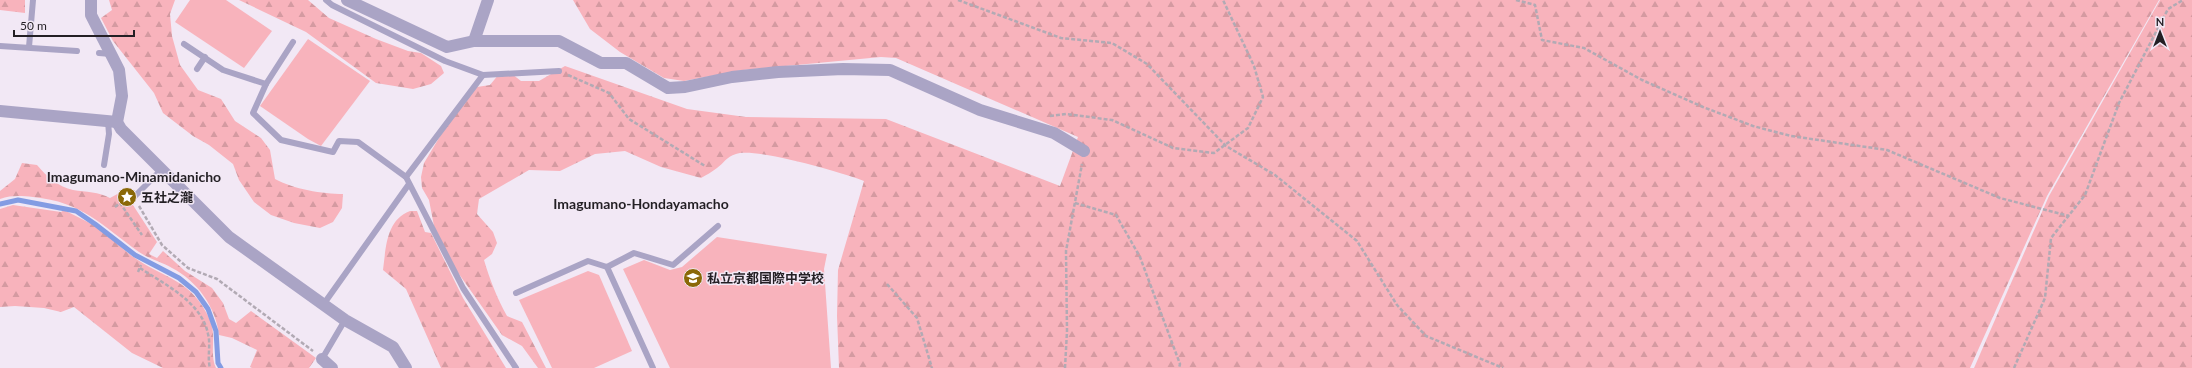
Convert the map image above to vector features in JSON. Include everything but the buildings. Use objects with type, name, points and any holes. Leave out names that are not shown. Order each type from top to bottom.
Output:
[{"type":"street","points":[[90,0],[91,15],[105,54],[119,70],[122,96],[112,122]]},
{"type":"street","points":[[347,0],[447,47],[474,41],[559,41],[601,63],[626,64],[668,88],[685,87],[732,77],[778,72],[843,68],[890,70],[980,110],[1054,133],[1084,151]]},
{"type":"street","points":[[474,41],[488,0]]},
{"type":"street","points":[[0,111],[112,122],[162,169],[228,237],[345,320],[393,347],[406,368]]},
{"type":"street","points":[[322,359],[332,368]]},
{"type":"lane","points":[[29,47],[33,0]]},
{"type":"lane","points":[[326,0],[332,5],[445,61],[483,75],[559,71]]},
{"type":"lane","points":[[293,42],[266,84],[253,113],[281,140],[333,152],[339,141],[358,142],[406,177],[463,288],[516,368]]},
{"type":"lane","points":[[184,44],[223,70],[266,84]]},
{"type":"lane","points":[[0,46],[77,51]]},
{"type":"lane","points":[[197,68],[205,57]]},
{"type":"lane","points":[[406,177],[483,75]]},
{"type":"lane","points":[[104,164],[112,122]]},
{"type":"lane","points":[[134,197],[162,169]]},
{"type":"lane","points":[[324,305],[410,184]]},
{"type":"lane","points":[[516,293],[588,261],[607,267],[634,253],[673,265],[718,226]]},
{"type":"lane","points":[[607,267],[653,368]]},
{"type":"lane","points":[[322,359],[345,320]]},
{"type":"path","points":[[958,0],[1061,38],[1112,42],[1147,64],[1226,146],[1275,175],[1357,241],[1397,304],[1426,336],[1503,368]]},
{"type":"path","points":[[1045,117],[1066,114],[1112,120],[1173,148],[1214,153],[1226,146],[1248,128],[1263,97],[1254,66],[1223,0]]},
{"type":"path","points":[[1516,0],[1535,5],[1542,40],[1584,48],[1642,80],[1703,107],[1753,126],[1791,136],[1886,150],[2000,198],[2069,216]]},
{"type":"path","points":[[2014,368],[2045,298],[2051,238],[2085,195],[2119,103],[2168,9],[2183,0]]},
{"type":"path","points":[[559,71],[609,93],[629,119],[705,166]]},
{"type":"path","points":[[1064,368],[1067,331],[1066,251],[1084,151]]},
{"type":"path","points":[[134,197],[162,245],[188,268],[216,278],[322,359]]},
{"type":"path","points":[[115,208],[120,203],[142,235]]},
{"type":"path","points":[[1075,203],[1116,215],[1140,257],[1180,364],[1179,368]]},
{"type":"path","points":[[138,272],[141,265]]},
{"type":"path","points":[[140,268],[181,296],[197,311],[209,335],[210,368]]},
{"type":"path","points":[[887,284],[917,318],[932,368]]},
{"type":"green space","points":[[0,0],[25,0],[25,13],[0,10]]},
{"type":"green space","points":[[109,0],[175,0],[170,14],[172,36],[180,65],[198,90],[221,99],[235,121],[261,138],[270,150],[275,179],[290,186],[308,190],[343,194],[342,208],[333,222],[320,228],[294,223],[271,215],[254,202],[239,180],[233,164],[209,145],[193,136],[163,113],[154,93],[113,41],[101,18],[112,10]]},
{"type":"green space","points":[[190,0],[226,0],[272,31],[244,68],[175,22]]},
{"type":"green space","points":[[239,0],[308,0],[329,18],[376,39],[408,51],[421,53],[441,66],[444,73],[431,84],[413,89],[376,83],[306,32]]},
{"type":"green space","points":[[573,0],[2159,0],[2047,196],[1970,368],[839,368],[837,316],[838,270],[864,181],[838,172],[780,157],[746,153],[736,154],[730,157],[701,178],[661,167],[625,151],[595,154],[560,171],[529,170],[479,199],[477,214],[493,232],[497,243],[492,254],[484,260],[489,275],[507,316],[522,322],[546,368],[538,368],[522,346],[502,335],[454,267],[434,226],[429,200],[422,188],[421,177],[424,163],[451,118],[477,87],[490,85],[499,74],[512,74],[521,81],[539,81],[565,66],[687,109],[746,117],[886,119],[1060,186],[1078,137],[896,58],[881,57],[743,70],[684,81],[664,78],[620,52],[590,29]]},
{"type":"green space","points":[[2160,0],[2192,0],[2192,368],[1974,368],[2049,196]]},
{"type":"green space","points":[[308,39],[370,81],[321,146],[308,139],[260,106]]},
{"type":"green space","points":[[22,163],[37,165],[53,180],[68,189],[97,193],[110,198],[121,192],[131,202],[157,242],[149,254],[157,258],[163,251],[185,271],[212,288],[223,303],[229,319],[236,323],[251,311],[316,358],[309,368],[250,367],[257,350],[232,338],[219,335],[214,315],[204,296],[181,273],[151,259],[78,209],[50,200],[29,197],[13,196],[0,199],[0,191],[15,179]]},
{"type":"green space","points":[[13,205],[61,212],[64,210],[97,227],[132,256],[186,288],[203,306],[210,320],[213,332],[213,356],[216,368],[163,368],[132,353],[74,307],[61,312],[44,308],[15,306],[0,307],[0,209]]},
{"type":"green space","points":[[410,211],[417,211],[425,232],[431,233],[463,298],[506,368],[441,368],[406,289],[383,270],[387,244],[392,228],[402,215]]},
{"type":"green space","points":[[717,237],[827,254],[824,269],[831,368],[670,368],[623,269],[644,260],[670,270],[682,267]]},
{"type":"green space","points":[[588,271],[599,275],[632,351],[594,368],[552,368],[519,300]]},
{"type":"waterway","points":[[0,204],[18,200],[76,211],[135,255],[179,278],[196,292],[208,309],[216,331],[218,363],[221,368]]},
{"type":"place","name":"五社之瀧","points":[[127,197]]},
{"type":"place","name":"私立京都国際中学校","points":[[693,278]]},
{"type":"district","name":"Imagumano-Minamidanicho","points":[[134,176]]},
{"type":"district","name":"Imagumano-Hondayamacho","points":[[641,203]]}]
